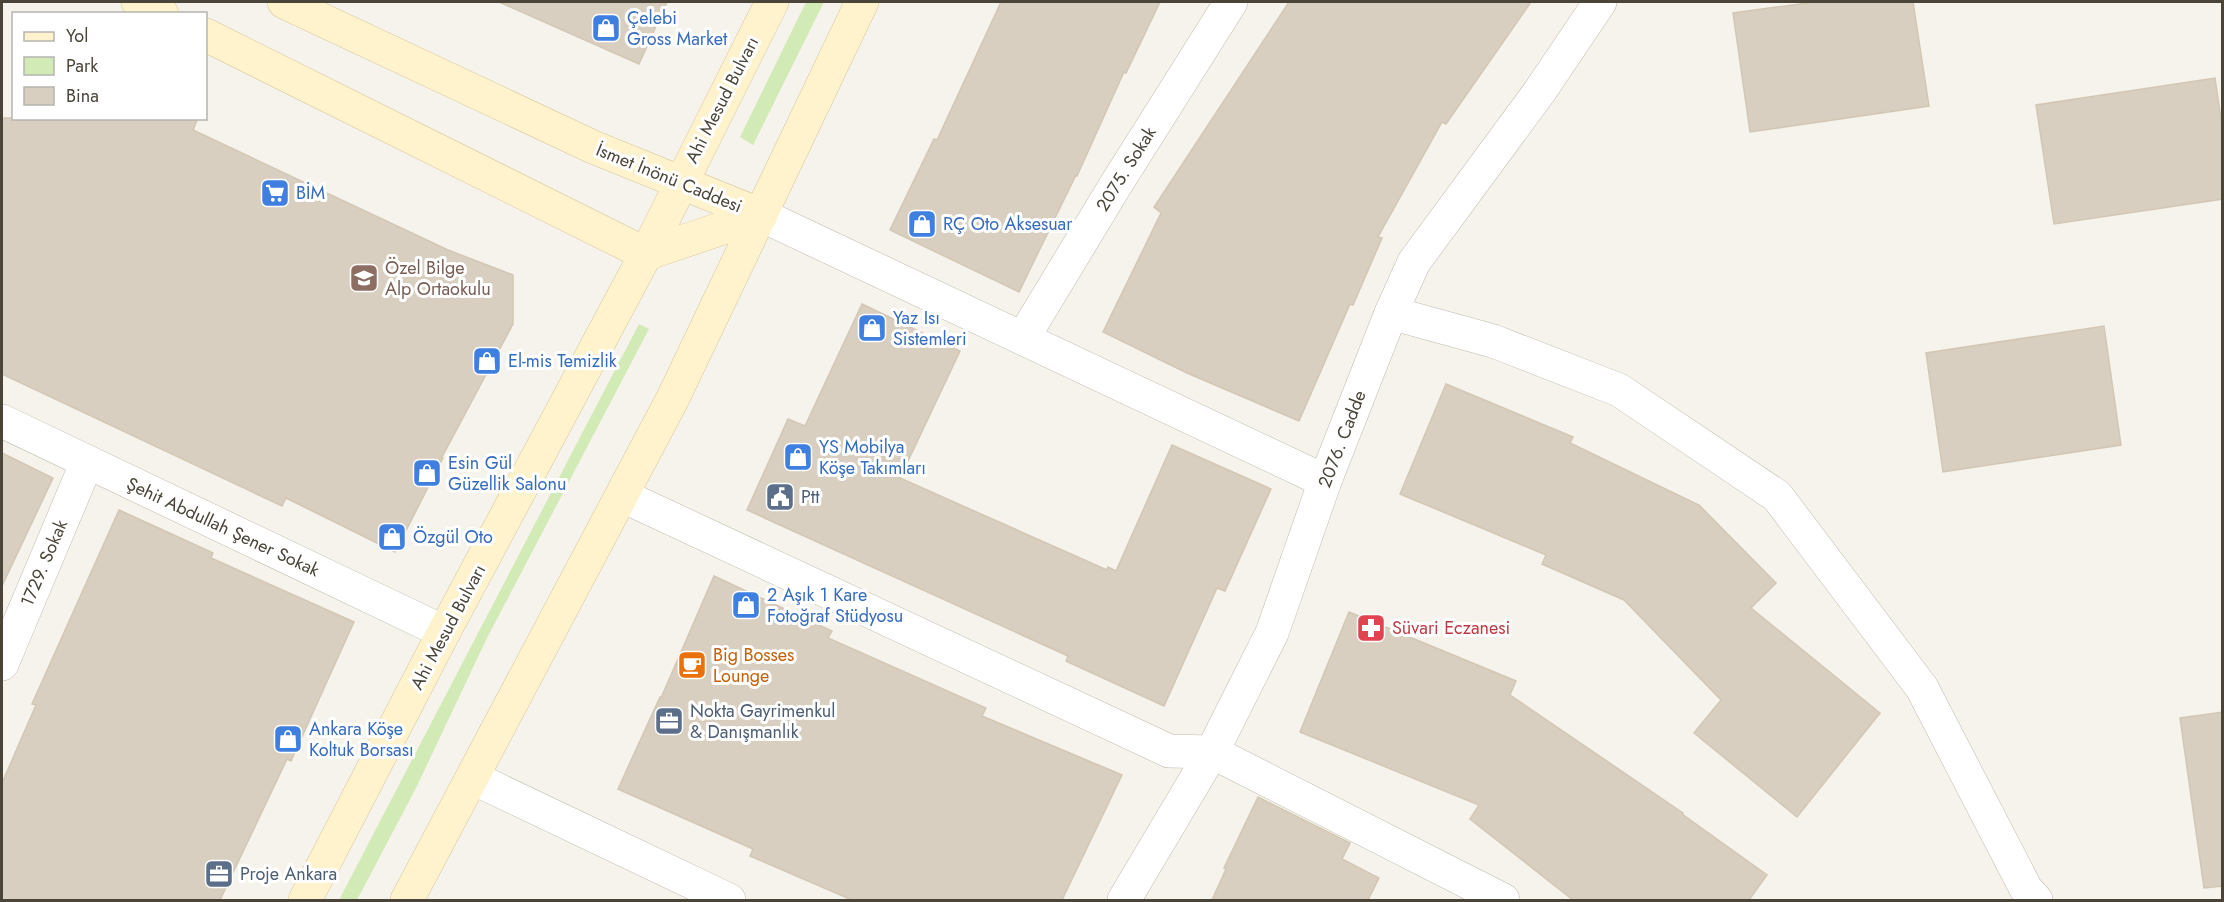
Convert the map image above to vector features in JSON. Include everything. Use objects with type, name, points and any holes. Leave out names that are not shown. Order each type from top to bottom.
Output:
[{"type":"main road","points":[[138,2],[158,12]]},
{"type":"main road","name":"İsmet İnönü Caddesi","points":[[284,2],[593,147],[761,215]]},
{"type":"main road","name":"Ahi Mesud Bulvarı","points":[[305,900],[444,632],[646,254],[772,2]]},
{"type":"main road","points":[[407,900],[672,400],[862,2]]},
{"type":"main road","points":[[207,35],[646,254]]},
{"type":"main road","name":"İsmet İnönü Caddesi","points":[[646,254],[761,215]]},
{"type":"street","name":"2075. Sokak","points":[[1023,338],[1231,2]]},
{"type":"street","name":"2076. Cadde","points":[[1124,900],[1212,752],[1272,633],[1325,481],[1391,313],[1414,262],[1540,91],[1600,2]]},
{"type":"street","points":[[761,215],[1325,481]]},
{"type":"street","points":[[1391,313],[1493,341],[1619,390],[1777,496],[1922,688],[2026,889],[2036,900]]},
{"type":"street","name":"Şehit Abdullah Şener Sokak","points":[[2,421],[444,632]]},
{"type":"street","name":"1729. Sokak","points":[[2,664],[87,462]]},
{"type":"street","points":[[622,496],[1169,751],[1212,752],[1503,900]]},
{"type":"street","points":[[473,778],[729,900]]},
{"type":"green space","points":[[806,2],[824,2],[753,145],[740,137]]},
{"type":"green space","points":[[639,324],[649,329],[487,638],[416,788],[357,900],[339,900]]},
{"type":"building","points":[[499,2],[667,2],[639,64]]},
{"type":"building","points":[[1001,2],[1160,2],[1019,292],[890,230],[934,139],[937,140]]},
{"type":"building","points":[[1289,2],[1531,2],[1446,124],[1442,122],[1378,237],[1382,238],[1353,305],[1350,304],[1299,421],[1187,373],[1103,332],[1161,213],[1154,207]]},
{"type":"building","points":[[1814,2],[1913,2],[1929,106],[1750,132],[1733,13]]},
{"type":"building","points":[[2215,78],[2223,133],[2223,199],[2054,224],[2036,105]]},
{"type":"building","points":[[2,118],[12,118],[12,120],[197,120],[193,130],[448,250],[513,275],[513,324],[442,457],[395,552],[286,498],[282,506],[2,374]]},
{"type":"building","points":[[862,304],[960,351],[900,478],[1107,570],[1108,567],[1116,571],[1172,445],[1271,489],[1225,591],[1217,588],[1164,706],[1066,661],[1068,656],[747,510],[788,419],[805,426]]},
{"type":"building","points":[[2104,326],[2121,445],[1943,472],[1926,353]]},
{"type":"building","points":[[1446,384],[1573,437],[1570,443],[1699,505],[1776,583],[1751,608],[1880,713],[1797,817],[1694,733],[1721,700],[1624,600],[1542,564],[1546,555],[1400,494]]},
{"type":"building","points":[[2,453],[53,478],[2,586]]},
{"type":"building","points":[[119,510],[213,553],[211,558],[354,622],[291,761],[287,759],[220,900],[2,900],[2,783],[36,705],[32,704]]},
{"type":"building","points":[[714,576],[832,631],[828,638],[986,708],[982,716],[1122,775],[1062,900],[852,900],[750,856],[753,849],[618,789],[661,698]]},
{"type":"building","points":[[1349,612],[1516,681],[1510,695],[1683,813],[1767,875],[1749,900],[1573,900],[1470,819],[1479,805],[1300,732]]},
{"type":"building","points":[[2223,712],[2223,886],[2204,888],[2180,718]]},
{"type":"building","points":[[1258,797],[1350,843],[1342,859],[1379,878],[1368,900],[1212,900],[1226,869],[1224,868]]},
{"type":"place","name":"Çelebi Gross Market","points":[[606,28]]},
{"type":"place","name":"BİM","points":[[275,193]]},
{"type":"place","name":"RÇ Oto Aksesuar","points":[[922,224]]},
{"type":"place","name":"Özel Bilge Alp Ortaokulu","points":[[364,278]]},
{"type":"place","name":"Yaz Isı Sistemleri","points":[[872,328]]},
{"type":"place","name":"El-mis Temizlik","points":[[487,361]]},
{"type":"place","name":"YS Mobilya Köşe Takımları","points":[[798,457]]},
{"type":"place","name":"Esin Gül Güzellik Salonu","points":[[427,473]]},
{"type":"place","name":"Ptt","points":[[780,497]]},
{"type":"place","name":"Özgül Oto","points":[[392,537]]},
{"type":"place","name":"2 Aşık 1 Kare Fotoğraf Stüdyosu","points":[[746,605]]},
{"type":"place","name":"Süvari Eczanesi","points":[[1371,628]]},
{"type":"place","name":"Big Bosses Lounge","points":[[692,665]]},
{"type":"place","name":"Nokta Gayrimenkul & Danışmanlık","points":[[669,721]]},
{"type":"place","name":"Ankara Köşe Koltuk Borsası","points":[[288,739]]},
{"type":"place","name":"Proje Ankara","points":[[219,874]]}]
